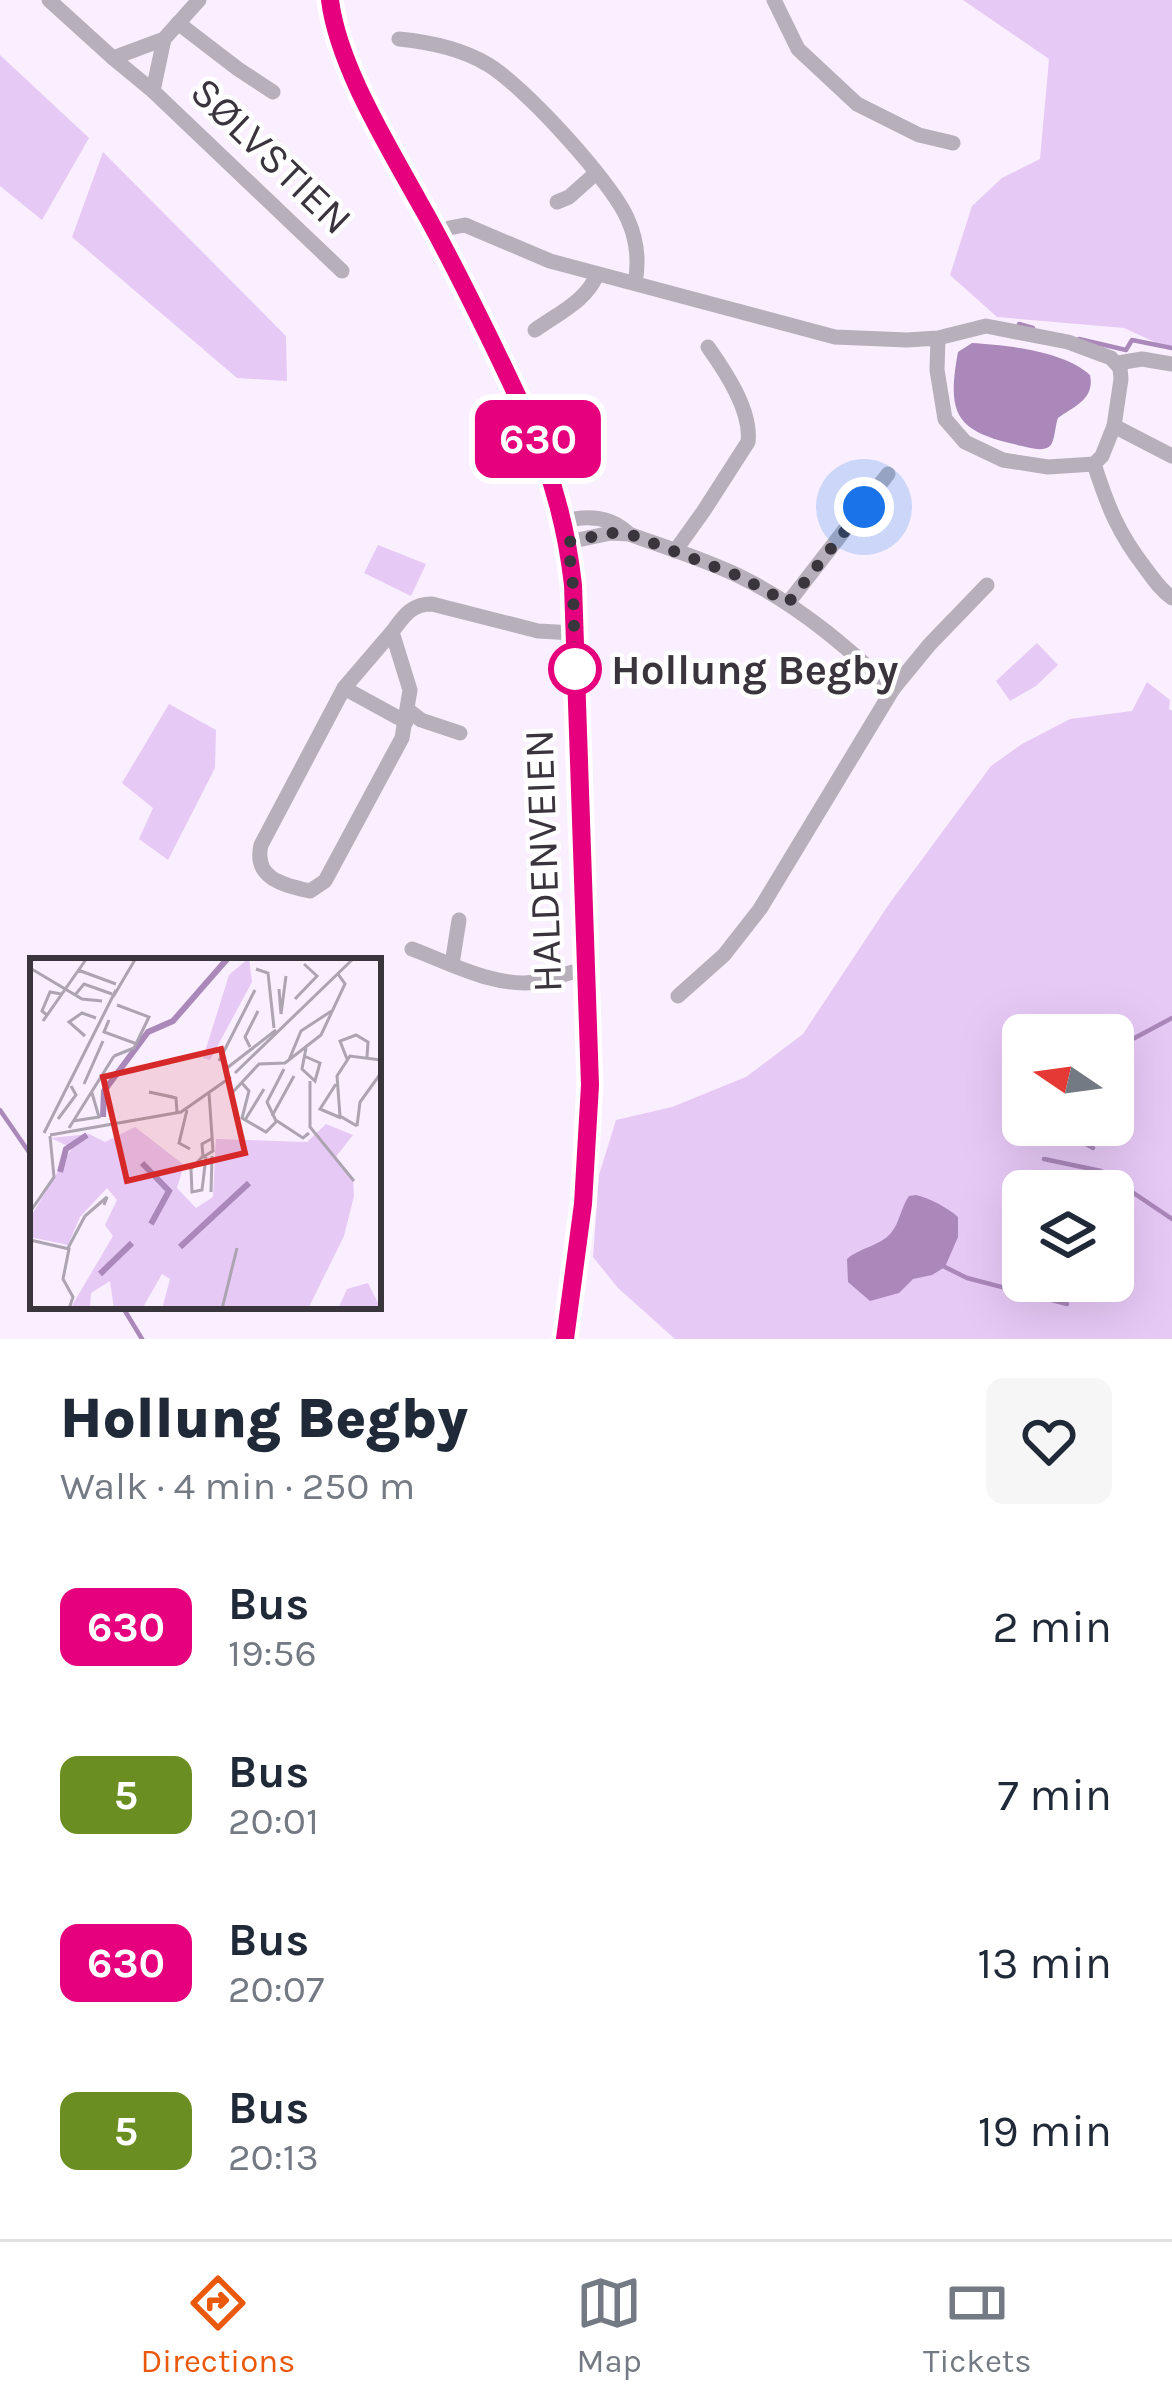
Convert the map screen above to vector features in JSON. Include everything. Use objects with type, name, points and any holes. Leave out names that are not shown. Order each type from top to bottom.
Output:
[{"type":"main road","name":"HALDENVEIEN","points":[[330,0],[333,22],[375,122],[535,431],[566,531],[573,585],[590,1085],[588,1149],[565,1339]]},
{"type":"street","name":"SØLVSTIEN","points":[[49,0],[153,91],[342,271]]},
{"type":"street","name":"SØLVSTIEN","points":[[153,91],[164,39],[199,0]]},
{"type":"street","points":[[773,0],[798,49],[856,104],[919,135],[953,143]]},
{"type":"street","name":"SØLVSTIEN","points":[[178,22],[273,92]]},
{"type":"street","name":"SØLVSTIEN","points":[[113,58],[164,39]]},
{"type":"street","points":[[399,39],[457,49],[488,64],[522,93],[618,199],[631,224],[638,257],[634,283]]},
{"type":"street","points":[[556,202],[596,173]]},
{"type":"street","points":[[438,236],[465,225],[528,253],[597,274],[835,337],[938,338],[986,326],[1068,342],[1118,363],[1114,426],[1102,456],[1094,464],[1048,467],[1003,460],[965,442],[945,419],[937,370],[938,338]]},
{"type":"street","points":[[535,330],[593,287],[597,274]]},
{"type":"street","points":[[675,551],[748,442],[750,428],[741,405],[708,346]]},
{"type":"street","points":[[1118,363],[1142,359],[1172,364]]},
{"type":"street","points":[[1114,426],[1172,456]]},
{"type":"street","points":[[1094,464],[1114,523],[1172,598]]},
{"type":"street","points":[[788,603],[889,474]]},
{"type":"street","points":[[566,531],[629,534],[741,577],[837,638],[893,689]]},
{"type":"street","points":[[700,1003],[682,993],[724,955],[760,909],[893,689],[987,585]]},
{"type":"street","points":[[392,632],[410,690],[402,738],[325,881],[310,891],[277,882],[260,866],[261,845],[344,688],[410,609],[432,604],[538,631],[574,633]]},
{"type":"street","points":[[344,688],[460,733]]},
{"type":"street","points":[[452,964],[459,920]]},
{"type":"street","points":[[412,949],[499,980],[537,982],[585,970]]},
{"type":"shaded area","points":[[963,0],[1172,0],[1172,350],[1124,328],[997,317],[950,275],[972,206],[1002,178],[1040,159],[1049,59]]},
{"type":"shaded area","points":[[0,55],[89,138],[42,220],[0,186]]},
{"type":"shaded area","points":[[103,152],[286,336],[287,381],[237,378],[72,237]]},
{"type":"shaded area","points":[[972,343],[1051,355],[1090,375],[1087,396],[1058,418],[1050,446],[1036,449],[1000,441],[961,418],[954,392],[958,352]]},
{"type":"shaded area","points":[[378,545],[426,564],[411,596],[364,573]]},
{"type":"shaded area","points":[[1037,643],[1058,665],[1010,701],[996,681]]},
{"type":"shaded area","points":[[1147,682],[1170,700],[1172,711],[1172,1339],[675,1339],[618,1288],[593,1257],[599,1175],[616,1120],[672,1107],[746,1077],[803,1034],[889,904],[991,766],[1070,719],[1132,711]]},
{"type":"shaded area","points":[[169,704],[216,730],[215,768],[168,860],[139,839],[153,808],[122,783]]},
{"type":"shaded area","points":[[916,1195],[958,1217],[958,1237],[945,1267],[913,1279],[899,1293],[870,1301],[848,1282],[847,1259],[886,1237],[909,1196]]},
{"type":"waterway","points":[[1019,324],[1033,328]]},
{"type":"waterway","points":[[1079,339],[1126,350],[1132,340],[1172,348]]},
{"type":"waterway","points":[[1134,1038],[1172,1018]]},
{"type":"waterway","points":[[0,1110],[30,1154]]},
{"type":"waterway","points":[[1090,1146],[1093,1148]]},
{"type":"waterway","points":[[1044,1159],[1101,1171],[1172,1219]]},
{"type":"waterway","points":[[945,1267],[967,1278],[1067,1304]]},
{"type":"waterway","points":[[124,1309],[142,1339]]},
{"type":"bus line","name":"630","points":[[330,0],[333,22],[375,122],[535,431],[568,542],[590,1085],[583,1204],[565,1339]]},
{"type":"place","name":"Hollung Begby","points":[[575,669]]},
{"type":"route","points":[[575,669],[568,542],[629,534],[741,577],[788,603],[864,507]]}]
